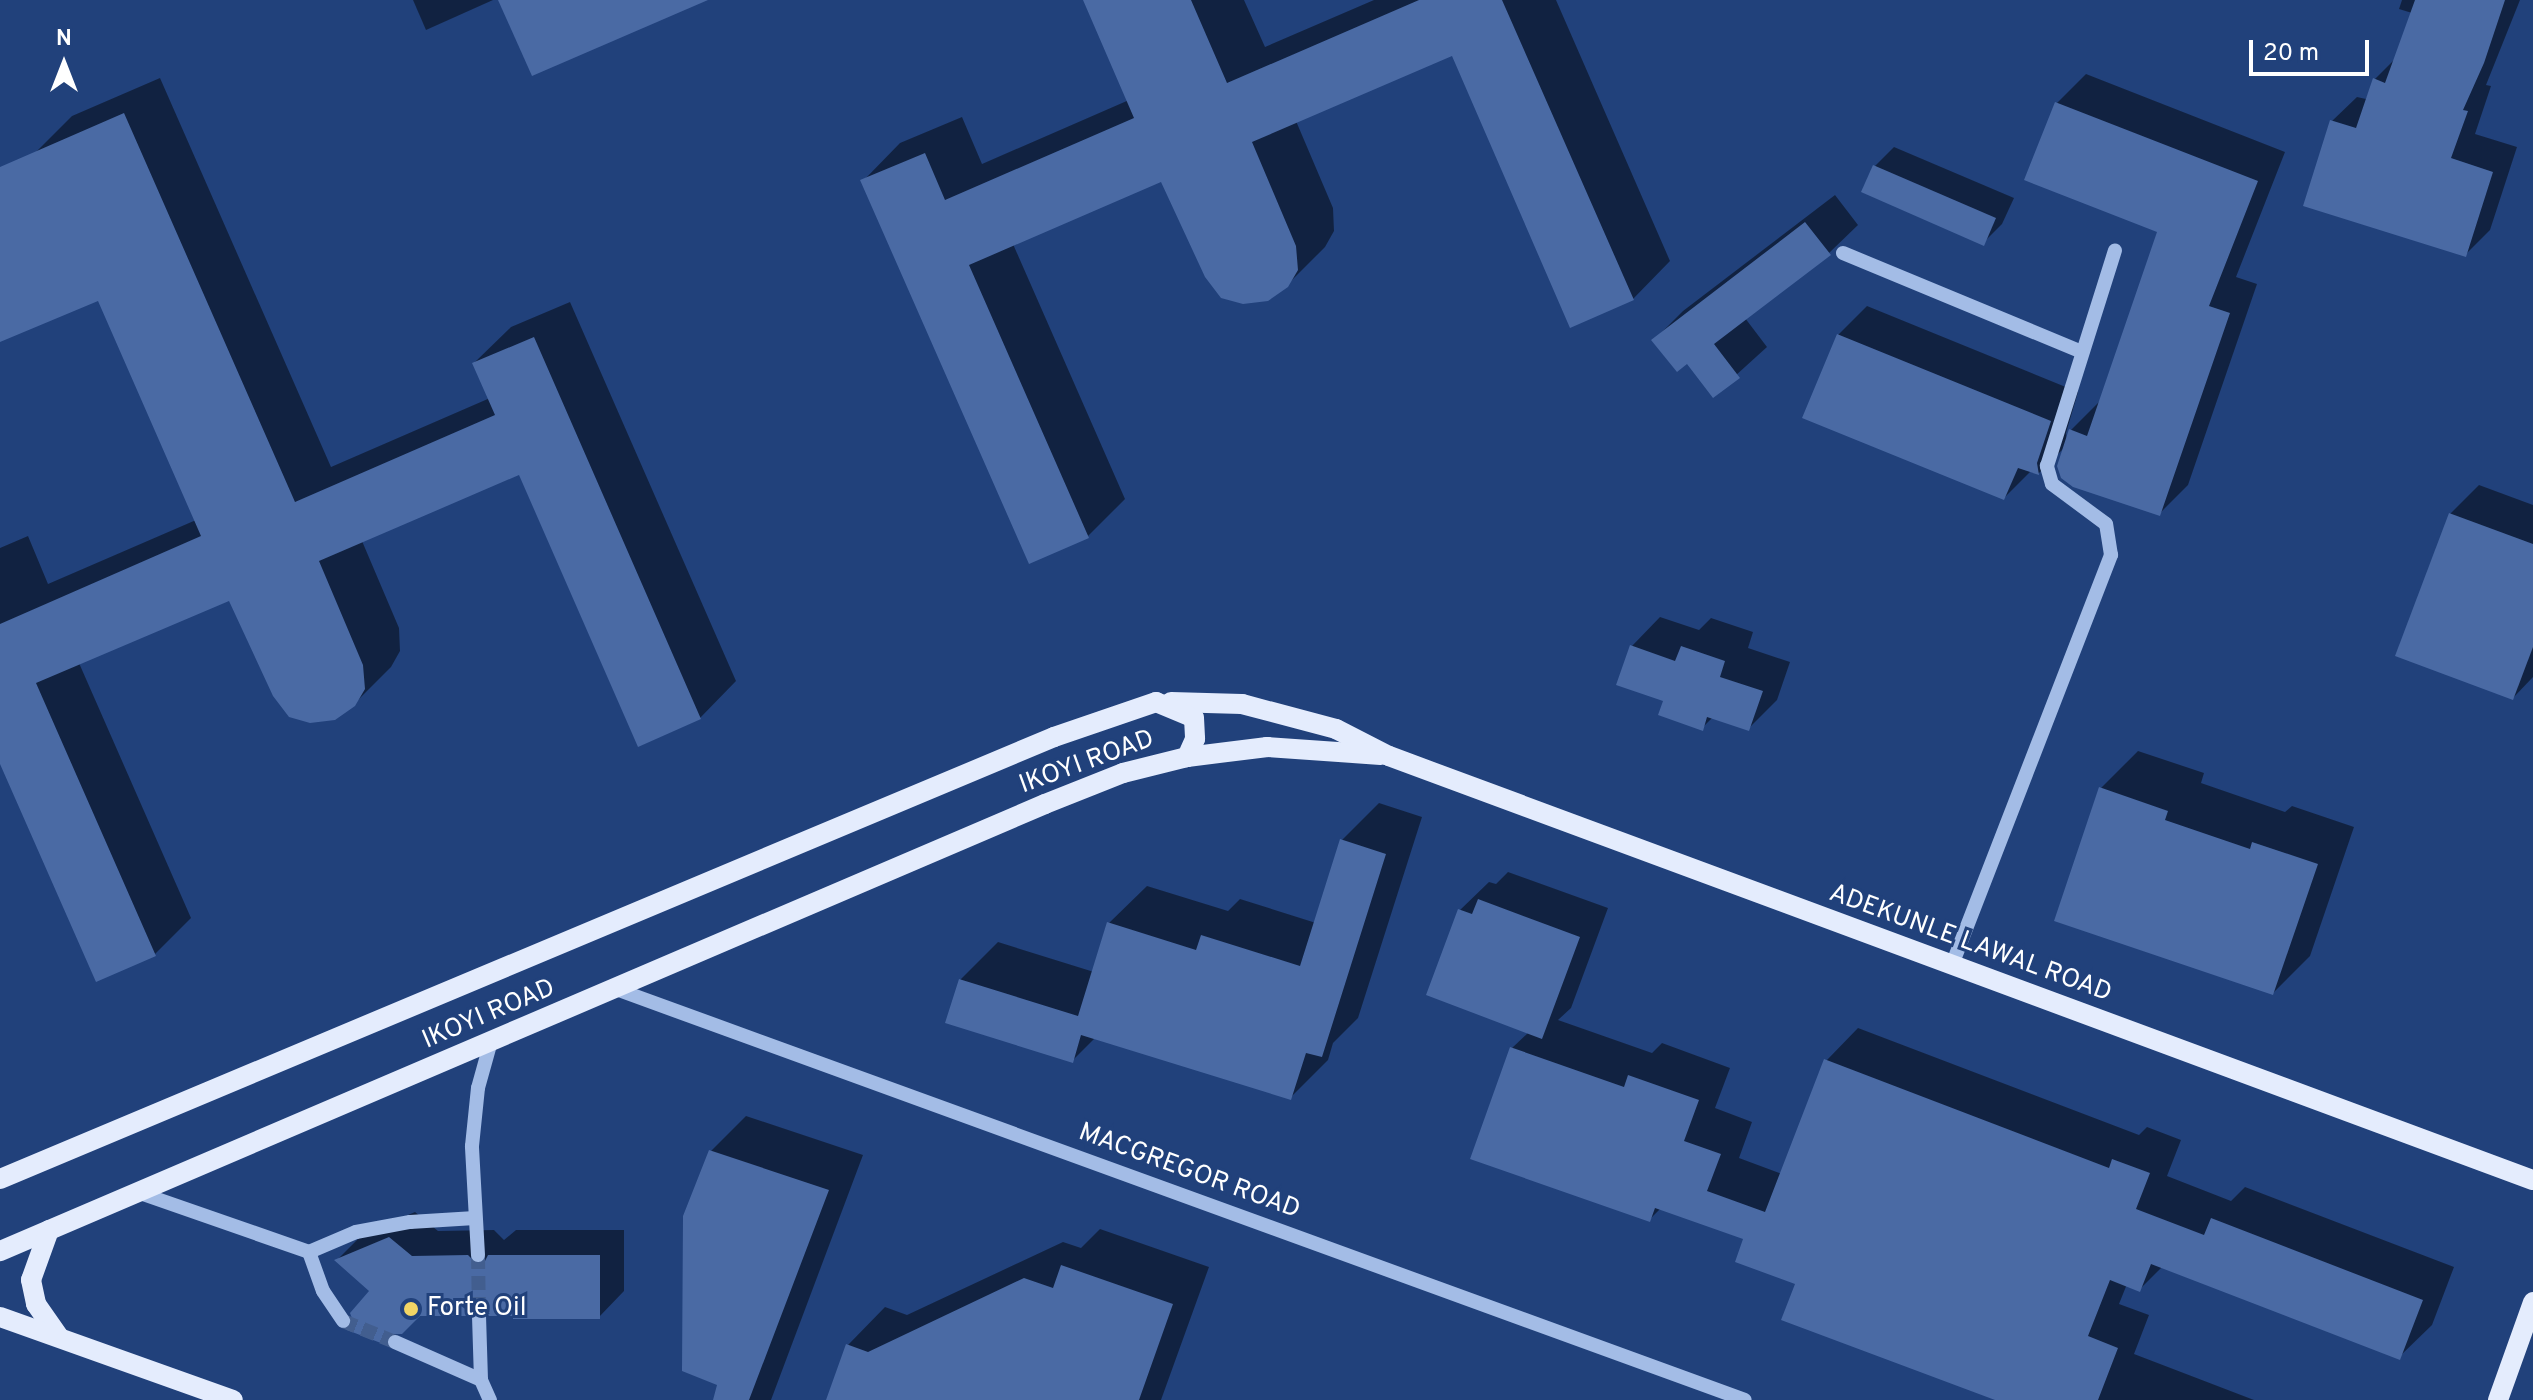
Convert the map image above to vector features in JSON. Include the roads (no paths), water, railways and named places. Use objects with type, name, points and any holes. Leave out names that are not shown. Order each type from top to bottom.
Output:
[{"type":"main road","points":[[1156,702],[1242,704],[1288,714],[1336,729],[1389,756]]},
{"type":"main road","name":"IKOYI ROAD","points":[[0,1179],[1054,737],[1156,702],[1185,711],[1194,718],[1195,739],[1187,757],[1123,773],[1045,804],[0,1251]]},
{"type":"main road","points":[[1187,757],[1267,747],[1389,756]]},
{"type":"main road","name":"ADEKUNLE LAWAL ROAD","points":[[1389,756],[2533,1180]]},
{"type":"main road","points":[[49,1230],[31,1280],[36,1304],[58,1336]]},
{"type":"main road","points":[[2498,1400],[2533,1302]]},
{"type":"main road","points":[[0,1317],[233,1400]]},
{"type":"street","points":[[1952,965],[2111,555],[2106,524],[2052,484],[2047,466],[2115,250]]},
{"type":"street","points":[[1843,253],[2082,352]]},
{"type":"street","name":"MACGREGOR ROAD","points":[[616,989],[1745,1400]]},
{"type":"street","points":[[478,1255],[472,1146],[478,1088],[491,1041]]},
{"type":"street","points":[[137,1192],[309,1252],[356,1232],[410,1222],[475,1218]]},
{"type":"street","points":[[309,1252],[323,1291],[343,1321]]},
{"type":"street","points":[[479,1316],[481,1380],[490,1400]]},
{"type":"street","points":[[395,1342],[481,1380]]},
{"type":"tunnel","points":[[478,1255],[479,1316]]},
{"type":"tunnel","points":[[343,1321],[395,1342]]},
{"type":"place","name":"Forte Oil","points":[[411,1309]]}]
